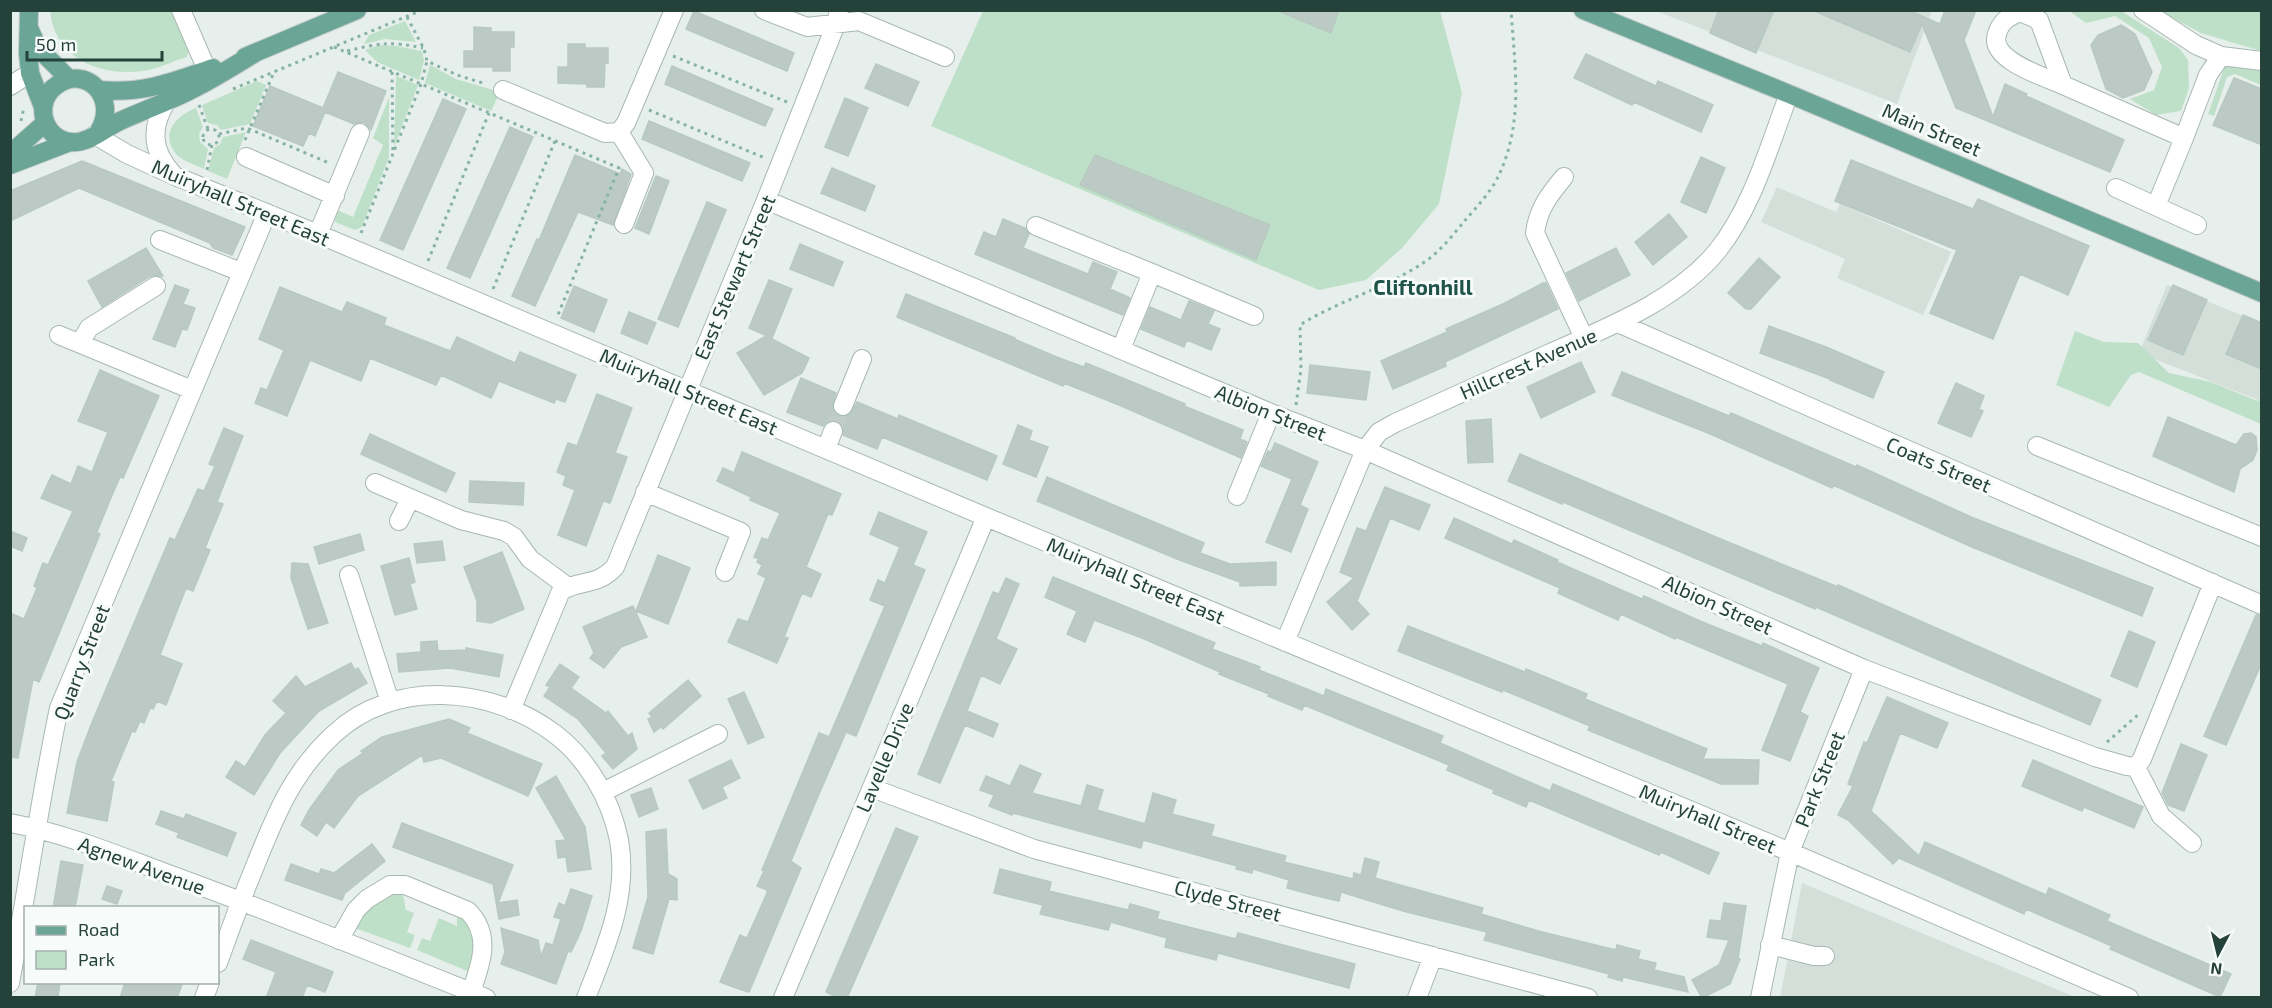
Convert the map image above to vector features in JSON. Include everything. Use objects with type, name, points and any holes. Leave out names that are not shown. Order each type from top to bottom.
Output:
[{"type":"main road","points":[[29,19],[30,74],[44,115],[54,136],[70,142],[80,142],[190,90],[321,17],[357,10]]},
{"type":"main road","name":"Main Street","points":[[1583,10],[1688,46],[1789,94],[2262,293]]},
{"type":"main road","points":[[29,19],[38,48],[69,79]]},
{"type":"main road","points":[[99,90],[121,92],[156,88],[255,53]]},
{"type":"main road","points":[[10,154],[44,115],[45,97],[51,89],[69,79],[80,79],[91,83],[105,100],[105,122],[97,133]]},
{"type":"main road","points":[[10,165],[70,142]]},
{"type":"street","points":[[181,10],[207,70]]},
{"type":"street","points":[[503,90],[605,133],[619,132],[623,128],[674,10]]},
{"type":"street","points":[[764,10],[807,27],[837,17],[859,21],[945,57]]},
{"type":"street","points":[[2142,10],[2196,45],[2221,57],[2262,61]]},
{"type":"street","name":"East Stewart Street","points":[[568,587],[599,580],[615,567],[766,200],[837,17]]},
{"type":"street","points":[[2156,206],[2208,75],[2221,57]]},
{"type":"street","points":[[10,86],[30,74]]},
{"type":"street","points":[[2063,85],[2184,138]]},
{"type":"street","name":"Hillcrest Avenue","points":[[1285,642],[1365,450],[1379,432],[1618,323],[1684,282],[1708,262],[1732,229],[1751,191],[1789,94]]},
{"type":"street","points":[[166,102],[159,114],[154,139],[161,159],[175,176]]},
{"type":"street","points":[[619,132],[644,173],[624,224]]},
{"type":"street","name":"Muiryhall Street East","points":[[97,133],[127,154],[175,176],[354,249],[420,279],[551,332],[1285,642]]},
{"type":"street","points":[[318,234],[360,133]]},
{"type":"street","points":[[245,151],[335,196]]},
{"type":"street","points":[[1564,177],[1546,198],[1537,216],[1534,232],[1584,338]]},
{"type":"street","points":[[2116,188],[2197,225]]},
{"type":"street","name":"Albion Street","points":[[766,200],[1293,422],[1365,450],[1864,669],[2091,755],[2136,767]]},
{"type":"street","name":"Quarry Street","points":[[10,983],[42,791],[59,708],[267,213]]},
{"type":"street","points":[[1036,226],[1254,316]]},
{"type":"street","points":[[160,240],[241,272]]},
{"type":"street","points":[[1121,349],[1152,273]]},
{"type":"street","points":[[80,344],[89,328],[156,286]]},
{"type":"street","name":"Coats Street","points":[[1618,323],[2262,605]]},
{"type":"street","points":[[59,334],[192,390]]},
{"type":"street","points":[[843,406],[862,359]]},
{"type":"street","points":[[1237,496],[1271,412]]},
{"type":"street","points":[[826,449],[833,431]]},
{"type":"street","points":[[2037,446],[2262,537]]},
{"type":"street","points":[[375,483],[461,520],[504,531],[514,537],[530,559],[568,587],[557,597],[511,710]]},
{"type":"street","points":[[645,492],[741,532],[725,572]]},
{"type":"street","points":[[399,521],[410,499]]},
{"type":"street","name":"Lavelle Drive","points":[[783,998],[986,517]]},
{"type":"street","points":[[349,575],[390,702]]},
{"type":"street","points":[[2192,843],[2161,816],[2136,767],[2142,759],[2213,583]]},
{"type":"street","name":"Muiryhall Street","points":[[1285,642],[1790,852],[2118,995]]},
{"type":"street","name":"Park Street","points":[[1760,998],[1790,852],[1864,669]]},
{"type":"street","points":[[219,960],[278,810],[297,776],[334,734],[356,718],[390,702],[428,694],[453,695],[481,700],[511,710],[556,734],[588,768],[603,792],[619,840],[621,879],[617,912],[586,998]]},
{"type":"street","points":[[603,792],[718,734]]},
{"type":"street","name":"Clyde Street","points":[[872,788],[1034,849],[1588,998]]},
{"type":"street","name":"Agnew Avenue","points":[[10,823],[37,828],[99,848],[241,901],[339,940],[479,995],[483,947],[475,918],[468,911],[405,885],[390,885],[367,900],[356,910],[339,940]]},
{"type":"street","points":[[1770,945],[1814,956],[1825,956]]},
{"type":"street","points":[[1417,998],[1433,956]]},
{"type":"path","points":[[231,90],[422,10]]},
{"type":"path","points":[[1293,422],[1301,369],[1299,325],[1430,258],[1466,219],[1497,179],[1512,140],[1517,102],[1511,10]]},
{"type":"path","points":[[354,249],[393,158],[421,84],[427,61],[424,49],[407,17]]},
{"type":"path","points":[[346,52],[380,43],[397,42],[424,49]]},
{"type":"path","points":[[334,47],[619,168],[551,332]]},
{"type":"path","points":[[657,49],[802,109]]},
{"type":"path","points":[[427,61],[457,75],[503,90]]},
{"type":"path","points":[[245,151],[250,129],[274,72]]},
{"type":"path","points":[[392,72],[393,158]]},
{"type":"path","points":[[190,107],[198,103],[208,129]]},
{"type":"path","points":[[634,103],[780,165]]},
{"type":"path","points":[[420,279],[489,113]]},
{"type":"path","points":[[219,134],[247,128],[345,170]]},
{"type":"path","points":[[208,129],[214,129],[219,134],[218,141],[212,145],[206,144],[203,139],[203,134],[208,129]]},
{"type":"path","points":[[486,305],[555,141]]},
{"type":"path","points":[[212,145],[206,172],[214,176]]},
{"type":"path","points":[[2091,755],[2144,709]]},
{"type":"shaded area","points":[[1656,11],[1932,11],[1897,104]]},
{"type":"shaded area","points":[[1777,187],[1836,212],[1840,204],[1951,252],[1923,315],[1837,278],[1845,259],[1761,222]]},
{"type":"shaded area","points":[[2167,285],[2261,323],[2261,401],[2139,353]]},
{"type":"shaded area","points":[[1802,883],[2075,997],[1780,998]]},
{"type":"green space","points":[[50,11],[173,11],[189,47],[187,57],[143,71],[111,71],[96,67],[82,61],[60,41],[53,27]]},
{"type":"green space","points":[[983,11],[1440,11],[1462,93],[1439,204],[1402,248],[1366,280],[1319,290],[931,126]]},
{"type":"green space","points":[[2069,11],[2121,11],[2179,48],[2188,60],[2189,88],[2181,111],[2156,115],[2130,99],[2154,90],[2162,67],[2149,38],[2115,16],[2086,23]]},
{"type":"green space","points":[[2159,11],[2261,11],[2261,51],[2201,33]]},
{"type":"green space","points":[[405,21],[416,42],[385,39],[364,44],[369,35]]},
{"type":"green space","points":[[380,45],[422,51],[424,61],[419,80],[377,62],[365,50]]},
{"type":"green space","points":[[430,65],[456,79],[500,92],[491,111],[425,83]]},
{"type":"green space","points":[[2225,66],[2261,66],[2261,85],[2235,74],[2227,77],[2214,116],[2208,114]]},
{"type":"green space","points":[[396,76],[418,85],[394,147]]},
{"type":"green space","points":[[257,81],[266,85],[250,124],[221,130],[217,125],[208,123],[202,105]]},
{"type":"green space","points":[[389,97],[389,157],[362,227],[355,230],[335,222],[337,210],[353,217],[383,145],[373,138]]},
{"type":"green space","points":[[196,108],[203,127],[199,134],[200,142],[208,149],[204,169],[178,156],[170,140],[170,133],[176,121]]},
{"type":"green space","points":[[246,132],[227,179],[208,171],[214,148],[220,144],[223,137]]},
{"type":"green space","points":[[2075,331],[2104,342],[2138,343],[2169,373],[2211,382],[2261,401],[2261,424],[2139,372],[2131,375],[2109,407],[2056,385]]},
{"type":"green space","points":[[402,890],[406,910],[414,913],[407,932],[415,935],[410,948],[352,927],[381,895]]},
{"type":"green space","points":[[457,912],[476,931],[472,973],[417,950],[422,938],[430,941],[439,918],[457,926]]},
{"type":"building","points":[[1276,10],[1339,10],[1331,33]]},
{"type":"building","points":[[1719,10],[1774,10],[1756,53],[1710,33]]},
{"type":"building","points":[[1812,10],[1908,10],[1940,24],[1945,10],[1976,10],[1964,40],[1993,117],[2005,84],[2027,94],[2026,96],[2124,140],[2110,172],[1956,108],[1922,24],[1910,52]]},
{"type":"building","points":[[694,11],[794,53],[787,71],[686,29]]},
{"type":"building","points":[[2121,25],[2135,34],[2152,72],[2144,90],[2123,98],[2106,89],[2091,45],[2098,35]]},
{"type":"building","points":[[474,27],[491,28],[491,32],[514,32],[514,47],[510,47],[510,71],[493,71],[493,67],[464,67],[464,51],[474,51]]},
{"type":"building","points":[[568,44],[585,44],[585,48],[608,48],[604,87],[558,83],[558,67],[568,67]]},
{"type":"building","points":[[1586,54],[1656,86],[1658,81],[1713,105],[1701,132],[1634,102],[1632,105],[1574,78]]},
{"type":"building","points":[[876,64],[919,82],[908,106],[865,88]]},
{"type":"building","points":[[672,66],[773,109],[765,126],[665,84]]},
{"type":"building","points":[[338,72],[386,91],[371,130],[364,122],[354,124],[325,112],[315,136],[309,133],[303,146],[253,126],[270,86],[323,108]]},
{"type":"building","points":[[2234,78],[2262,89],[2262,145],[2213,125]]},
{"type":"building","points":[[845,98],[868,108],[848,156],[825,147]]},
{"type":"building","points":[[443,99],[466,109],[403,250],[380,240]]},
{"type":"building","points":[[649,121],[750,163],[742,181],[642,139]]},
{"type":"building","points":[[510,127],[533,137],[470,278],[447,268]]},
{"type":"building","points":[[575,155],[620,174],[622,169],[631,174],[613,225],[578,212],[535,306],[512,296],[537,239],[539,240]]},
{"type":"building","points":[[1095,155],[1270,225],[1256,260],[1080,185]]},
{"type":"building","points":[[1701,157],[1725,168],[1706,213],[1681,202]]},
{"type":"building","points":[[1851,160],[1973,209],[1978,199],[2089,246],[2068,295],[2020,274],[1993,339],[1930,313],[1957,250],[1835,201]]},
{"type":"building","points":[[82,161],[245,227],[232,255],[213,248],[210,243],[79,188],[10,221],[10,191]]},
{"type":"building","points":[[832,168],[875,186],[865,211],[821,193]]},
{"type":"building","points":[[656,176],[669,181],[649,234],[635,228]]},
{"type":"building","points":[[707,202],[726,210],[678,327],[658,319]]},
{"type":"building","points":[[1669,214],[1687,237],[1653,265],[1635,242]]},
{"type":"building","points":[[1003,219],[1025,228],[1029,234],[1023,248],[1088,274],[1093,262],[1117,272],[1110,289],[1130,298],[1123,315],[975,254],[984,232],[996,237]]},
{"type":"building","points":[[800,244],[843,262],[833,286],[790,269]]},
{"type":"building","points":[[146,248],[163,276],[150,276],[102,307],[88,281]]},
{"type":"building","points":[[1616,248],[1630,275],[1579,301],[1566,273]]},
{"type":"building","points":[[1759,258],[1780,277],[1751,309],[1746,309],[1728,293]]},
{"type":"building","points":[[769,280],[792,289],[772,338],[749,328]]},
{"type":"building","points":[[1546,283],[1558,309],[1445,362],[1446,366],[1393,389],[1381,361],[1447,332],[1446,329],[1503,304]]},
{"type":"building","points":[[175,285],[189,290],[183,304],[195,308],[187,330],[182,329],[175,347],[153,339]]},
{"type":"building","points":[[2173,285],[2207,300],[2183,355],[2148,340]]},
{"type":"building","points":[[574,286],[607,300],[594,332],[561,318]]},
{"type":"building","points":[[280,287],[342,312],[347,302],[386,318],[384,325],[450,351],[457,337],[515,363],[520,352],[576,375],[565,402],[556,399],[554,403],[499,381],[491,398],[441,375],[436,385],[370,358],[361,381],[310,360],[287,416],[255,403],[261,388],[267,390],[284,350],[259,339]]},
{"type":"building","points":[[906,294],[1059,358],[1084,367],[1086,363],[1243,430],[1240,439],[1247,442],[1241,458],[1119,405],[1064,383],[1063,386],[897,317]]},
{"type":"building","points":[[1189,301],[1214,311],[1208,324],[1220,329],[1211,350],[1187,340],[1184,347],[1141,329],[1150,307],[1181,320]]},
{"type":"building","points":[[629,312],[656,323],[647,344],[621,333]]},
{"type":"building","points":[[2243,315],[2262,323],[2262,369],[2226,354]]},
{"type":"building","points":[[1769,326],[1884,372],[1873,398],[1760,353]]},
{"type":"building","points":[[766,336],[809,358],[802,373],[764,395],[737,353]]},
{"type":"building","points":[[1581,362],[1595,392],[1541,418],[1527,387]]},
{"type":"building","points":[[1310,365],[1370,372],[1366,400],[1307,393]]},
{"type":"building","points":[[100,370],[159,396],[123,478],[120,477],[110,500],[97,532],[100,534],[39,682],[33,679],[18,758],[10,757],[10,613],[24,619],[37,588],[34,586],[43,563],[48,565],[73,511],[41,498],[52,475],[71,484],[78,466],[92,472],[108,432],[78,421]]},
{"type":"building","points":[[1622,372],[1729,416],[1731,413],[1856,467],[1857,465],[1971,517],[2153,588],[2142,616],[1972,547],[1833,485],[1832,488],[1708,433],[1612,395]]},
{"type":"building","points":[[801,378],[836,393],[832,408],[839,417],[850,414],[857,402],[898,419],[899,415],[997,456],[987,480],[882,437],[877,449],[843,435],[842,424],[837,420],[826,422],[823,426],[787,412]]},
{"type":"building","points":[[1956,383],[1984,396],[1979,409],[1983,411],[1971,437],[1938,423]]},
{"type":"building","points":[[597,394],[632,408],[615,453],[627,457],[610,503],[603,501],[586,546],[558,535],[575,490],[563,485],[566,476],[557,472],[568,443],[577,446]]},
{"type":"building","points":[[2168,417],[2236,445],[2244,434],[2251,433],[2256,437],[2257,450],[2253,460],[2240,469],[2234,492],[2153,456]]},
{"type":"building","points":[[1491,419],[1493,462],[1468,463],[1466,421]]},
{"type":"building","points":[[1018,425],[1032,431],[1029,440],[1048,447],[1036,477],[1003,464]]},
{"type":"building","points":[[224,428],[243,436],[217,502],[223,504],[205,548],[210,550],[193,591],[186,588],[160,655],[182,664],[166,705],[157,701],[153,709],[150,708],[144,723],[140,721],[135,732],[132,731],[111,781],[114,782],[107,821],[67,813],[77,762],[93,720],[170,538],[175,540],[198,489],[204,491],[215,466],[209,464]]},
{"type":"building","points":[[370,434],[455,473],[446,492],[361,454]]},
{"type":"building","points":[[1275,443],[1318,462],[1300,505],[1308,509],[1291,552],[1266,542],[1292,479],[1261,466],[1268,451],[1271,452]]},
{"type":"building","points":[[742,452],[841,494],[832,515],[828,514],[806,567],[821,574],[811,597],[802,593],[784,637],[788,638],[777,663],[728,642],[738,619],[748,622],[766,578],[758,574],[762,565],[757,562],[759,559],[754,557],[762,538],[768,540],[780,513],[750,500],[751,497],[717,481],[723,468],[734,473]]},
{"type":"building","points":[[1520,454],[1723,540],[1838,587],[1838,585],[2101,700],[2090,725],[1816,607],[1815,609],[1508,481]]},
{"type":"building","points":[[1047,477],[1204,543],[1200,553],[1230,564],[1276,562],[1276,585],[1240,586],[1240,582],[1182,561],[1037,501]]},
{"type":"building","points":[[470,481],[524,483],[523,505],[469,502]]},
{"type":"building","points":[[1385,487],[1430,505],[1419,530],[1390,518],[1357,601],[1369,614],[1352,630],[1327,602],[1354,578],[1340,572],[1357,528],[1366,531]]},
{"type":"building","points":[[879,512],[927,532],[913,565],[925,570],[856,736],[846,732],[816,801],[791,861],[801,868],[749,992],[720,982],[740,935],[747,938],[767,893],[767,890],[757,886],[764,871],[762,870],[819,733],[829,737],[885,606],[870,600],[878,580],[885,583],[900,547],[870,534]]},
{"type":"building","points":[[1454,518],[1512,544],[1514,540],[1558,560],[1557,562],[1642,599],[1644,596],[1762,646],[1763,643],[1819,668],[1800,712],[1808,716],[1790,761],[1762,750],[1788,684],[1676,637],[1675,639],[1621,614],[1618,620],[1558,593],[1560,588],[1445,538]]},
{"type":"building","points":[[10,531],[27,538],[22,551],[10,546]]},
{"type":"building","points":[[360,534],[364,550],[319,564],[314,547]]},
{"type":"building","points":[[442,541],[445,560],[417,563],[414,544]]},
{"type":"building","points":[[502,552],[524,609],[491,623],[477,621],[477,601],[464,567]]},
{"type":"building","points":[[658,555],[690,568],[668,624],[636,611]]},
{"type":"building","points":[[409,558],[415,582],[410,584],[417,609],[395,615],[381,566]]},
{"type":"building","points":[[292,563],[308,564],[328,623],[308,629],[291,578]]},
{"type":"building","points":[[1053,577],[1215,643],[1212,649],[1260,667],[1259,670],[1324,696],[1326,689],[1443,736],[1440,743],[1550,791],[1553,784],[1719,853],[1709,874],[1661,852],[1659,855],[1529,800],[1526,807],[1493,793],[1494,790],[1447,770],[1449,765],[1304,705],[1302,710],[1142,638],[1094,620],[1085,642],[1067,634],[1077,611],[1045,597]]},
{"type":"building","points":[[1006,578],[1019,584],[996,639],[1017,649],[1000,684],[981,675],[967,711],[998,724],[993,737],[965,725],[940,783],[918,774],[993,592],[999,594]]},
{"type":"building","points":[[633,606],[647,637],[621,647],[604,668],[590,658],[594,653],[583,627]]},
{"type":"building","points":[[2256,615],[2262,616],[2262,662],[2226,745],[2204,736]]},
{"type":"building","points":[[1408,626],[1587,694],[1585,699],[1707,749],[1703,759],[1759,760],[1758,784],[1721,784],[1588,730],[1590,726],[1503,690],[1502,692],[1398,651]]},
{"type":"building","points":[[2129,631],[2155,642],[2137,687],[2111,676]]},
{"type":"building","points":[[437,641],[438,651],[466,650],[466,648],[503,655],[499,677],[450,668],[399,672],[397,654],[421,652],[421,642]]},
{"type":"building","points":[[351,663],[355,670],[358,668],[367,683],[319,711],[280,753],[254,795],[226,777],[236,761],[245,767],[265,735],[286,713],[273,701],[296,676],[305,687]]},
{"type":"building","points":[[560,664],[579,677],[571,688],[606,713],[608,711],[628,736],[632,733],[637,749],[613,769],[602,756],[606,753],[578,719],[544,696],[550,687],[546,685]]},
{"type":"building","points":[[688,680],[701,696],[663,729],[661,727],[654,732],[648,719],[652,717],[649,713]]},
{"type":"building","points":[[744,692],[764,737],[748,744],[728,699]]},
{"type":"building","points":[[1887,697],[1948,723],[1937,748],[1900,733],[1871,811],[1919,856],[1925,842],[2046,895],[2049,888],[2110,915],[2107,921],[2231,974],[2220,997],[2110,949],[2112,946],[2026,909],[2024,914],[1899,858],[1893,864],[1848,820],[1838,815],[1853,786],[1848,784],[1864,742],[1867,743]]},
{"type":"building","points":[[449,719],[470,728],[467,733],[542,764],[528,796],[441,758],[424,762],[422,755],[358,796],[334,828],[326,822],[317,836],[301,825],[338,770],[363,753],[361,751],[382,737]]},
{"type":"building","points":[[2181,744],[2207,755],[2184,811],[2168,805],[2162,793]]},
{"type":"building","points":[[731,760],[740,778],[722,787],[727,798],[703,809],[689,780]]},
{"type":"building","points":[[2033,760],[2143,807],[2134,828],[2084,807],[2082,811],[2022,786]]},
{"type":"building","points":[[1020,765],[1041,774],[1032,793],[1081,806],[1087,785],[1103,790],[1097,810],[1145,824],[1153,793],[1176,800],[1172,814],[1214,825],[1211,836],[1286,856],[1284,862],[1353,879],[1354,873],[1361,875],[1365,858],[1379,862],[1375,878],[1483,908],[1481,914],[1542,932],[1616,950],[1617,945],[1640,951],[1638,959],[1656,963],[1654,970],[1684,977],[1688,992],[1623,977],[1622,981],[1608,977],[1609,974],[1484,940],[1487,932],[1403,911],[1341,892],[1339,901],[1313,895],[1287,888],[1289,880],[1253,869],[1252,873],[1236,869],[1237,866],[1143,840],[1141,848],[1013,813],[1012,815],[989,806],[994,795],[980,790],[986,776],[1010,786]]},
{"type":"building","points":[[556,776],[585,827],[591,869],[568,872],[566,857],[558,858],[556,841],[566,840],[536,788]]},
{"type":"building","points":[[651,788],[658,809],[639,817],[631,795]]},
{"type":"building","points":[[161,811],[184,819],[186,814],[236,833],[227,856],[177,837],[179,833],[156,824]]},
{"type":"building","points":[[402,823],[513,865],[498,903],[517,900],[519,915],[499,919],[493,884],[393,847]]},
{"type":"building","points":[[896,828],[918,837],[847,998],[838,998],[826,992]]},
{"type":"building","points":[[666,829],[668,874],[677,879],[677,900],[669,899],[653,954],[633,948],[648,897],[646,832]]},
{"type":"building","points":[[372,844],[385,861],[345,893],[342,900],[285,880],[291,864],[319,874],[321,869],[334,873]]},
{"type":"building","points":[[61,861],[83,865],[75,906],[53,906]]},
{"type":"building","points":[[1000,869],[1051,882],[1049,891],[1128,910],[1130,904],[1159,912],[1157,919],[1236,939],[1238,933],[1355,964],[1349,988],[1218,953],[1216,960],[1165,947],[1167,938],[1111,922],[1108,930],[1040,914],[1043,905],[994,893]]},
{"type":"building","points":[[107,886],[122,891],[117,904],[102,899]]},
{"type":"building","points":[[571,889],[592,896],[581,931],[571,952],[568,951],[556,984],[501,964],[505,952],[501,928],[538,940],[541,957],[546,943],[553,945],[561,919],[554,917],[559,903],[565,906]]},
{"type":"building","points":[[1724,903],[1746,906],[1738,959],[1740,959],[1730,984],[1702,998],[1692,980],[1719,965],[1729,940],[1707,937],[1710,920],[1721,921]]},
{"type":"building","points":[[251,940],[333,972],[325,992],[307,985],[302,998],[266,998],[276,972],[243,959]]},
{"type":"building","points":[[38,984],[60,984],[58,998],[35,998]]},
{"type":"building","points":[[124,984],[182,984],[177,998],[120,998]]},
{"type":"tunnel","points":[[833,431],[843,406]]},
{"type":"district","name":"Cliftonhill","points":[[1423,286]]}]
